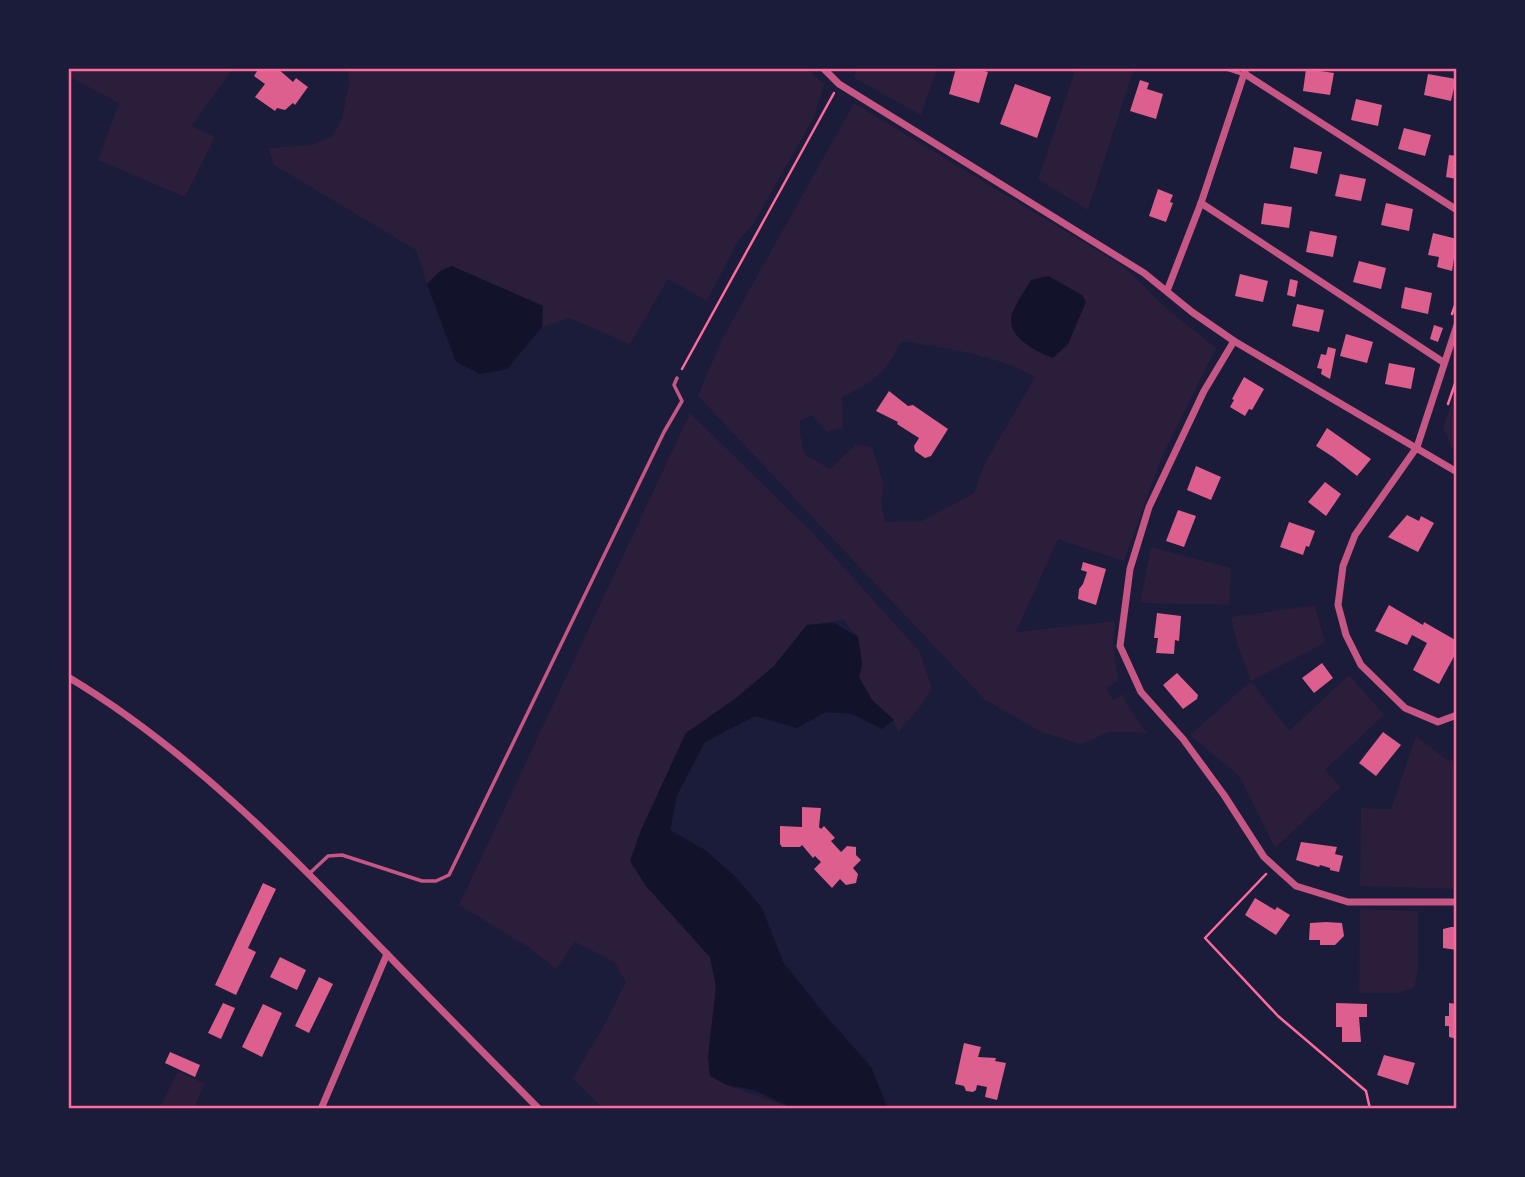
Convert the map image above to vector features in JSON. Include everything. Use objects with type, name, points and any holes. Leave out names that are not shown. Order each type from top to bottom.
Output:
[{"type":"street","points":[[823,68],[839,84],[1144,272],[1192,312],[1234,341],[1457,472]]},
{"type":"street","points":[[1167,291],[1201,203],[1246,71],[1457,210]]},
{"type":"street","points":[[1201,203],[1443,362]]},
{"type":"street","points":[[1457,325],[1417,447],[1355,535],[1343,566],[1338,604],[1346,635],[1361,665],[1405,708],[1438,722],[1457,715]]},
{"type":"street","points":[[1234,341],[1204,391],[1149,507],[1130,569],[1120,646],[1141,692],[1183,739],[1224,795],[1264,857],[1296,886],[1348,902],[1457,902]]},
{"type":"street","points":[[68,677],[112,704],[200,771],[310,873],[539,1109]]},
{"type":"street","points":[[320,1109],[387,954]]},
{"type":"lane","points":[[1224,68],[1246,71]]},
{"type":"lane","points":[[310,873],[328,856],[342,855],[422,881],[436,881],[449,875],[652,456],[682,401],[674,385],[677,378]]},
{"type":"path","points":[[677,378],[839,84]]},
{"type":"path","points":[[1448,404],[1457,378]]},
{"type":"path","points":[[1273,866],[1205,938],[1278,1016],[1366,1091],[1370,1109]]},
{"type":"shaded area","points":[[68,68],[233,68],[192,126],[215,137],[185,197],[98,160],[119,103],[68,76]]},
{"type":"shaded area","points":[[348,68],[807,68],[824,84],[814,117],[754,223],[738,241],[707,301],[668,279],[630,344],[569,318],[542,327],[542,306],[440,271],[427,284],[416,250],[274,165],[268,148],[311,145],[332,136],[342,119],[349,83]]},
{"type":"shaded area","points":[[857,68],[937,68],[921,115],[854,78]]},
{"type":"shaded area","points":[[1076,68],[1134,68],[1088,210],[1038,179]]},
{"type":"shaded area","points":[[854,103],[1123,266],[1160,303],[1216,348],[1161,459],[1124,561],[1058,539],[1016,632],[1115,621],[1113,642],[1118,681],[1106,688],[1113,700],[1123,694],[1126,703],[1147,733],[1109,732],[1082,744],[1043,733],[985,700],[698,396],[723,337]],"holes":[[[902,341],[987,358],[1035,377],[984,465],[974,493],[922,521],[885,522],[881,502],[884,485],[872,447],[856,444],[830,469],[804,454],[800,421],[812,415],[827,432],[843,428],[842,397],[878,375]]]},
{"type":"shaded area","points":[[452,266],[543,306],[542,327],[507,369],[480,374],[456,362],[427,284],[440,271]]},
{"type":"shaded area","points":[[1048,276],[1082,295],[1086,302],[1068,344],[1053,358],[1024,342],[1013,330],[1011,322],[1012,314],[1031,280]]},
{"type":"shaded area","points":[[1457,388],[1457,452],[1452,449],[1443,427]]},
{"type":"shaded area","points":[[690,413],[813,533],[920,652],[932,689],[898,732],[893,720],[872,700],[859,677],[862,664],[858,637],[843,620],[807,625],[774,666],[735,699],[686,733],[641,830],[631,861],[646,886],[710,957],[716,987],[709,1062],[711,1075],[727,1085],[795,1109],[604,1109],[573,1078],[626,981],[614,962],[575,942],[556,969],[530,948],[459,905]]},
{"type":"shaded area","points":[[1151,547],[1231,568],[1229,605],[1140,603]]},
{"type":"shaded area","points":[[1315,605],[1325,643],[1251,681],[1238,647],[1231,617]]},
{"type":"shaded area","points":[[834,623],[858,637],[862,664],[859,677],[872,700],[894,720],[882,729],[852,714],[826,712],[797,728],[755,716],[705,742],[677,795],[670,830],[705,850],[735,876],[762,908],[783,962],[871,1067],[888,1109],[795,1109],[754,1090],[727,1085],[710,1076],[708,1056],[716,987],[710,957],[646,886],[630,861],[641,830],[686,733],[735,699],[774,666],[807,625]]},
{"type":"shaded area","points":[[1349,675],[1384,715],[1325,770],[1341,787],[1275,848],[1240,777],[1190,735],[1251,681],[1289,731]]},
{"type":"shaded area","points":[[1416,736],[1447,760],[1456,761],[1457,889],[1360,886],[1361,808],[1391,809]]},
{"type":"shaded area","points":[[1360,909],[1418,911],[1418,971],[1414,988],[1397,993],[1359,993]]},
{"type":"shaded area","points":[[178,1071],[205,1084],[193,1109],[159,1109]]},
{"type":"building","points":[[259,68],[277,68],[293,82],[296,78],[308,87],[295,105],[293,103],[285,110],[277,108],[275,111],[255,97],[265,84],[254,76]]},
{"type":"building","points":[[956,68],[974,68],[988,72],[979,103],[949,94]]},
{"type":"building","points":[[1306,69],[1334,73],[1330,95],[1303,91]]},
{"type":"building","points":[[1428,74],[1456,79],[1451,101],[1424,95]]},
{"type":"building","points":[[1140,80],[1149,83],[1147,89],[1163,94],[1156,119],[1130,111]]},
{"type":"building","points":[[1015,84],[1051,97],[1037,138],[1000,124]]},
{"type":"building","points":[[1356,99],[1382,105],[1378,126],[1351,120]]},
{"type":"building","points":[[1404,128],[1431,135],[1425,156],[1398,149]]},
{"type":"building","points":[[1294,147],[1322,152],[1317,174],[1290,168]]},
{"type":"building","points":[[1449,155],[1457,156],[1457,179],[1446,177]]},
{"type":"building","points":[[1340,174],[1366,179],[1361,201],[1335,196]]},
{"type":"building","points":[[1158,189],[1173,195],[1166,222],[1149,216]]},
{"type":"building","points":[[1264,203],[1292,207],[1289,228],[1261,224]]},
{"type":"building","points":[[1386,203],[1413,209],[1409,231],[1381,225]]},
{"type":"building","points":[[1310,231],[1337,236],[1333,257],[1306,252]]},
{"type":"building","points":[[1433,233],[1457,239],[1452,271],[1437,267],[1439,257],[1428,255]]},
{"type":"building","points":[[1359,261],[1386,268],[1381,289],[1353,282]]},
{"type":"building","points":[[1240,274],[1268,281],[1263,302],[1235,296]]},
{"type":"building","points":[[1290,279],[1298,281],[1295,297],[1287,295]]},
{"type":"building","points":[[1405,287],[1432,293],[1428,314],[1401,308]]},
{"type":"building","points":[[1297,304],[1324,310],[1319,332],[1292,326]]},
{"type":"building","points":[[1434,325],[1443,328],[1438,342],[1430,339]]},
{"type":"building","points":[[1346,334],[1373,342],[1367,363],[1340,356]]},
{"type":"building","points":[[1328,347],[1336,349],[1330,379],[1321,374],[1322,369],[1317,368],[1321,354],[1326,355]]},
{"type":"building","points":[[1389,363],[1415,368],[1411,389],[1385,384]]},
{"type":"building","points":[[1244,377],[1264,389],[1252,410],[1249,409],[1245,416],[1230,407]]},
{"type":"building","points":[[889,391],[908,406],[913,405],[948,429],[931,456],[925,458],[915,451],[914,446],[919,438],[897,424],[898,422],[876,411]]},
{"type":"building","points":[[1327,428],[1371,459],[1357,476],[1316,446]]},
{"type":"building","points":[[1196,466],[1221,477],[1211,500],[1187,490]]},
{"type":"building","points":[[1325,482],[1341,494],[1326,516],[1308,502]]},
{"type":"building","points":[[1178,510],[1196,516],[1184,547],[1166,541]]},
{"type":"building","points":[[1407,515],[1419,521],[1421,516],[1434,523],[1418,552],[1388,537]]},
{"type":"building","points":[[1289,522],[1315,531],[1303,555],[1280,547]]},
{"type":"building","points":[[1083,562],[1106,569],[1096,605],[1078,599],[1079,589],[1087,572],[1081,570]]},
{"type":"building","points":[[1389,605],[1457,641],[1457,651],[1439,684],[1413,670],[1427,643],[1412,635],[1407,645],[1375,631]]},
{"type":"building","points":[[1157,613],[1181,616],[1179,641],[1175,640],[1174,654],[1156,653],[1158,638],[1154,638]]},
{"type":"building","points":[[1322,663],[1333,678],[1314,693],[1302,678]]},
{"type":"building","points":[[1177,673],[1198,695],[1197,699],[1183,709],[1163,685]]},
{"type":"building","points":[[1383,732],[1401,745],[1376,776],[1359,763]]},
{"type":"building","points":[[802,807],[821,808],[819,827],[821,829],[824,826],[835,838],[831,841],[841,852],[847,846],[856,847],[856,855],[861,860],[853,868],[858,874],[856,883],[846,885],[840,879],[832,888],[814,869],[821,862],[815,856],[813,858],[802,845],[782,847],[780,826],[802,827]]},
{"type":"building","points":[[1301,842],[1337,847],[1335,854],[1343,856],[1339,872],[1296,860]]},
{"type":"building","points":[[263,883],[276,889],[248,948],[256,952],[236,995],[215,985]]},
{"type":"building","points":[[1255,898],[1290,915],[1276,935],[1245,915]]},
{"type":"building","points":[[1310,923],[1342,923],[1344,936],[1335,945],[1320,945],[1320,940],[1309,940]]},
{"type":"building","points":[[1457,927],[1457,950],[1443,948],[1443,929]]},
{"type":"building","points":[[280,957],[306,970],[297,990],[270,977]]},
{"type":"building","points":[[319,977],[333,984],[309,1033],[295,1026]]},
{"type":"building","points":[[223,1003],[235,1008],[221,1039],[208,1033]]},
{"type":"building","points":[[1336,1003],[1367,1004],[1367,1017],[1359,1017],[1361,1042],[1342,1042],[1342,1027],[1336,1027]]},
{"type":"building","points":[[1449,1003],[1457,1004],[1457,1039],[1449,1037],[1449,1026],[1445,1026],[1445,1016],[1449,1016]]},
{"type":"building","points":[[263,1004],[282,1013],[262,1057],[242,1047]]},
{"type":"building","points":[[964,1043],[981,1047],[978,1057],[996,1058],[995,1061],[1006,1063],[997,1100],[985,1097],[987,1087],[977,1085],[973,1092],[955,1084]]},
{"type":"building","points":[[170,1052],[200,1065],[195,1077],[165,1063]]},
{"type":"building","points":[[1384,1055],[1415,1063],[1408,1085],[1377,1075]]}]
